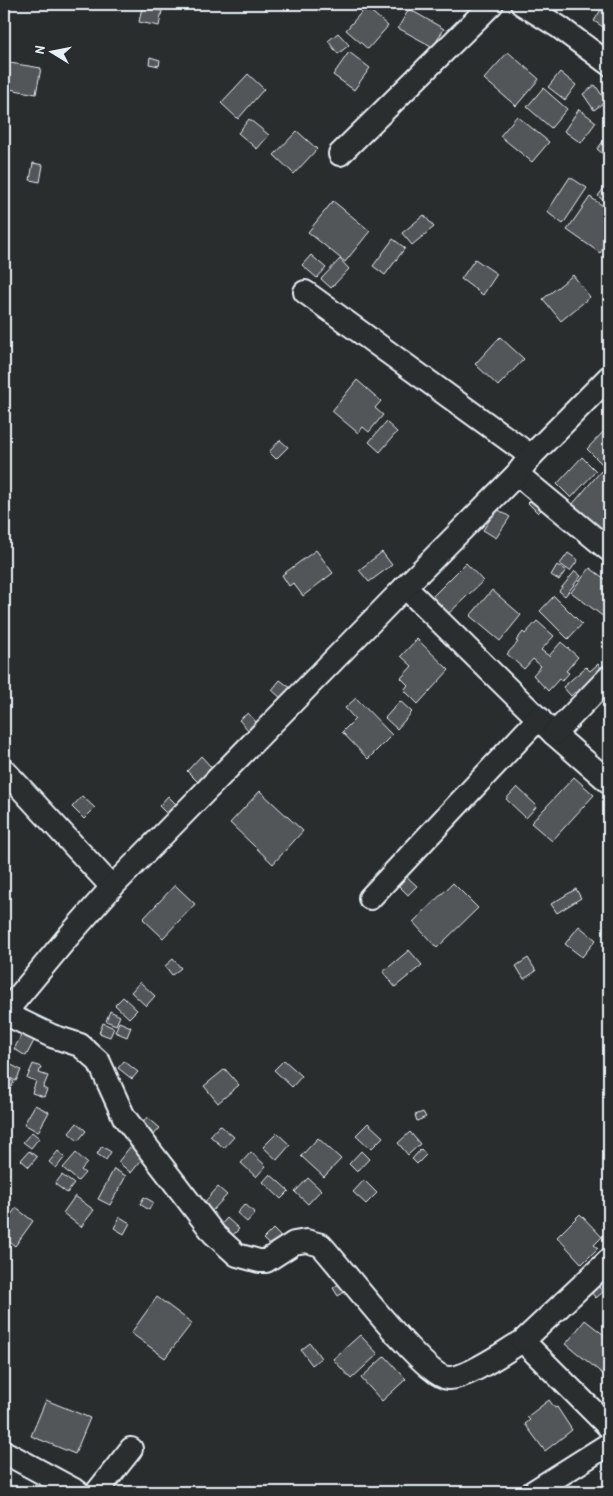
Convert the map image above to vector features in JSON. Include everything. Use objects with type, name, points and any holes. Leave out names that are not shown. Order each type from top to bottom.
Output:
[{"type":"street","points":[[340,154],[492,4]]},
{"type":"street","points":[[522,4],[559,27],[609,64]]},
{"type":"street","points":[[305,292],[532,456]]},
{"type":"street","points":[[609,377],[532,456],[517,474],[404,587],[112,887],[66,938],[4,1013],[52,1036],[80,1045],[100,1062],[124,1117],[214,1234],[237,1255],[266,1261],[294,1243],[306,1241],[321,1245],[410,1350],[438,1374],[447,1378],[464,1376],[523,1341],[609,1260]]},
{"type":"street","points":[[517,474],[609,550]]},
{"type":"street","points":[[404,587],[547,726],[609,782]]},
{"type":"street","points":[[370,898],[547,726],[609,677]]},
{"type":"street","points":[[4,770],[112,887]]},
{"type":"street","points":[[523,1341],[609,1427]]},
{"type":"street","points":[[533,1492],[609,1444]]},
{"type":"street","points":[[97,1492],[131,1449]]},
{"type":"street","points":[[4,1452],[78,1492]]},
{"type":"building","points":[[142,7],[162,11],[159,26],[139,22]]},
{"type":"building","points":[[366,7],[388,26],[368,49],[346,30]]},
{"type":"building","points":[[602,8],[609,13],[609,31],[594,21]]},
{"type":"building","points":[[409,9],[444,29],[433,47],[398,28]]},
{"type":"building","points":[[338,33],[349,45],[338,54],[328,41]]},
{"type":"building","points":[[349,52],[370,68],[354,90],[333,75]]},
{"type":"building","points":[[508,52],[539,79],[516,106],[484,79]]},
{"type":"building","points":[[150,57],[160,60],[159,66],[149,64]]},
{"type":"building","points":[[4,62],[41,68],[36,94],[4,88]]},
{"type":"building","points":[[560,72],[576,85],[565,100],[548,87]]},
{"type":"building","points":[[248,74],[264,89],[238,119],[221,103]]},
{"type":"building","points":[[595,85],[606,101],[594,110],[583,94]]},
{"type":"building","points":[[543,88],[567,109],[551,128],[527,107]]},
{"type":"building","points":[[579,109],[596,122],[581,143],[564,131]]},
{"type":"building","points":[[517,116],[549,142],[532,162],[500,136]]},
{"type":"building","points":[[249,119],[269,135],[257,149],[238,133]]},
{"type":"building","points":[[297,131],[317,149],[294,174],[274,155]]},
{"type":"building","points":[[606,138],[609,140],[609,159],[597,149]]},
{"type":"building","points":[[33,163],[43,165],[40,182],[30,180]]},
{"type":"building","points":[[570,177],[587,188],[563,224],[547,212]]},
{"type":"building","points":[[609,181],[609,205],[598,196]]},
{"type":"building","points":[[590,197],[609,210],[609,240],[600,253],[567,230]]},
{"type":"building","points":[[333,201],[370,231],[345,262],[308,232]]},
{"type":"building","points":[[424,215],[434,227],[412,245],[402,233]]},
{"type":"building","points":[[393,239],[405,248],[385,275],[373,266]]},
{"type":"building","points":[[311,255],[326,268],[317,278],[302,265]]},
{"type":"building","points":[[340,259],[349,269],[331,288],[321,279]]},
{"type":"building","points":[[475,259],[497,274],[483,295],[461,279]]},
{"type":"building","points":[[573,275],[590,297],[561,321],[543,299]]},
{"type":"building","points":[[500,337],[524,359],[498,386],[475,364]]},
{"type":"building","points":[[357,380],[381,401],[375,408],[383,415],[369,432],[363,427],[358,433],[332,411]]},
{"type":"building","points":[[386,422],[397,432],[380,452],[369,442]]},
{"type":"building","points":[[603,432],[609,439],[609,471],[587,449]]},
{"type":"building","points":[[280,440],[288,447],[276,459],[269,452]]},
{"type":"building","points":[[582,457],[596,471],[571,498],[557,484]]},
{"type":"building","points":[[601,471],[609,478],[609,539],[571,506]]},
{"type":"building","points":[[536,495],[546,505],[538,513],[528,503]]},
{"type":"building","points":[[497,509],[510,517],[496,538],[483,530]]},
{"type":"building","points":[[316,550],[333,573],[303,596],[293,583],[289,586],[282,575]]},
{"type":"building","points":[[382,552],[392,565],[369,582],[359,570]]},
{"type":"building","points":[[568,553],[578,560],[570,571],[560,564]]},
{"type":"building","points":[[466,563],[483,581],[448,614],[432,597]]},
{"type":"building","points":[[557,565],[566,570],[559,580],[551,575]]},
{"type":"building","points":[[590,568],[605,579],[606,577],[609,579],[609,621],[571,592]]},
{"type":"building","points":[[575,571],[581,576],[565,596],[559,591]]},
{"type":"building","points":[[492,590],[521,615],[500,641],[470,616]]},
{"type":"building","points":[[554,596],[582,624],[568,639],[540,611]]},
{"type":"building","points":[[537,621],[554,636],[541,650],[549,656],[561,642],[578,657],[566,671],[569,673],[562,681],[559,679],[548,691],[533,675],[541,666],[533,659],[524,669],[507,654],[518,642],[516,641],[523,632],[525,634]]},
{"type":"building","points":[[417,639],[449,670],[418,704],[404,690],[408,685],[401,678],[412,666],[401,656]]},
{"type":"building","points":[[598,664],[606,674],[580,698],[575,692],[571,696],[563,687],[586,667],[590,671]]},
{"type":"building","points":[[280,680],[292,689],[283,700],[272,690]]},
{"type":"building","points":[[356,698],[392,735],[368,759],[342,732],[355,719],[345,708]]},
{"type":"building","points":[[400,701],[412,712],[397,729],[385,718]]},
{"type":"building","points":[[248,713],[258,724],[250,732],[239,720]]},
{"type":"building","points":[[201,756],[212,768],[198,782],[187,771]]},
{"type":"building","points":[[574,777],[594,795],[552,841],[531,823]]},
{"type":"building","points":[[517,787],[537,806],[526,818],[506,799]]},
{"type":"building","points":[[260,791],[303,831],[273,864],[230,823]]},
{"type":"building","points":[[82,796],[95,808],[84,819],[72,807]]},
{"type":"building","points":[[168,796],[179,807],[170,817],[159,806]]},
{"type":"building","points":[[406,876],[417,886],[408,895],[398,885]]},
{"type":"building","points":[[453,883],[478,908],[437,948],[413,922]]},
{"type":"building","points":[[175,885],[195,904],[163,938],[143,919]]},
{"type":"building","points":[[576,889],[581,898],[557,913],[551,904]]},
{"type":"building","points":[[579,926],[596,940],[582,957],[565,944]]},
{"type":"building","points":[[409,950],[422,965],[395,987],[383,972]]},
{"type":"building","points":[[528,958],[536,971],[524,979],[516,966]]},
{"type":"building","points":[[173,959],[181,968],[172,975],[165,966]]},
{"type":"building","points":[[140,982],[155,996],[146,1006],[131,992]]},
{"type":"building","points":[[123,997],[137,1010],[129,1018],[115,1005]]},
{"type":"building","points":[[110,1011],[120,1016],[116,1025],[106,1021]]},
{"type":"building","points":[[119,1022],[131,1027],[127,1037],[115,1032]]},
{"type":"building","points":[[103,1023],[114,1028],[110,1037],[99,1033]]},
{"type":"building","points":[[24,1030],[36,1037],[26,1056],[14,1049]]},
{"type":"building","points":[[284,1060],[302,1076],[292,1087],[274,1070]]},
{"type":"building","points":[[124,1061],[138,1072],[132,1079],[118,1068]]},
{"type":"building","points":[[6,1062],[21,1070],[16,1081],[4,1075]]},
{"type":"building","points":[[33,1064],[41,1067],[39,1073],[48,1076],[43,1088],[47,1090],[44,1097],[32,1093],[36,1081],[27,1078]]},
{"type":"building","points":[[225,1069],[239,1085],[218,1103],[204,1086]]},
{"type":"building","points":[[4,1076],[14,1082],[8,1092],[4,1090]]},
{"type":"building","points":[[35,1105],[49,1112],[38,1132],[24,1124]]},
{"type":"building","points":[[423,1112],[426,1117],[417,1121],[415,1115]]},
{"type":"building","points":[[147,1117],[160,1128],[153,1136],[141,1126]]},
{"type":"building","points":[[77,1123],[86,1131],[78,1141],[69,1133]]},
{"type":"building","points":[[368,1123],[383,1137],[371,1149],[356,1135]]},
{"type":"building","points":[[220,1125],[234,1137],[224,1148],[210,1136]]},
{"type":"building","points":[[32,1132],[39,1138],[31,1148],[23,1142]]},
{"type":"building","points":[[410,1132],[420,1144],[408,1155],[398,1143]]},
{"type":"building","points":[[277,1133],[290,1145],[277,1160],[263,1147]]},
{"type":"building","points":[[318,1138],[341,1159],[324,1177],[301,1156]]},
{"type":"building","points":[[134,1142],[147,1153],[131,1173],[118,1162]]},
{"type":"building","points":[[102,1146],[111,1152],[106,1160],[97,1154]]},
{"type":"building","points":[[421,1149],[426,1155],[417,1164],[412,1159]]},
{"type":"building","points":[[29,1151],[37,1157],[29,1167],[21,1160]]},
{"type":"building","points":[[58,1151],[65,1157],[56,1168],[49,1162]]},
{"type":"building","points":[[361,1151],[369,1159],[357,1172],[349,1164]]},
{"type":"building","points":[[251,1152],[266,1166],[256,1177],[241,1163]]},
{"type":"building","points":[[76,1153],[87,1163],[81,1170],[85,1173],[78,1181],[63,1168]]},
{"type":"building","points":[[114,1169],[126,1176],[110,1205],[98,1199]]},
{"type":"building","points":[[270,1174],[289,1191],[281,1199],[263,1182]]},
{"type":"building","points":[[62,1175],[74,1184],[67,1193],[55,1184]]},
{"type":"building","points":[[308,1178],[321,1190],[308,1204],[295,1192]]},
{"type":"building","points":[[364,1180],[377,1193],[366,1204],[353,1192]]},
{"type":"building","points":[[218,1187],[227,1195],[210,1213],[202,1205]]},
{"type":"building","points":[[75,1196],[94,1210],[81,1227],[63,1213]]},
{"type":"building","points":[[144,1197],[153,1202],[149,1210],[140,1204]]},
{"type":"building","points":[[245,1204],[255,1213],[247,1222],[237,1213]]},
{"type":"building","points":[[16,1208],[33,1221],[15,1246],[4,1238],[4,1224]]},
{"type":"building","points":[[580,1214],[602,1237],[594,1245],[598,1248],[582,1264],[557,1237]]},
{"type":"building","points":[[120,1217],[130,1223],[124,1234],[114,1228]]},
{"type":"building","points":[[227,1218],[239,1229],[229,1239],[218,1228]]},
{"type":"building","points":[[273,1229],[284,1240],[275,1250],[263,1239]]},
{"type":"building","points":[[346,1279],[351,1288],[338,1296],[333,1288]]},
{"type":"building","points":[[595,1282],[603,1292],[596,1298],[588,1289]]},
{"type":"building","points":[[157,1297],[192,1323],[165,1358],[131,1333]]},
{"type":"building","points":[[585,1320],[609,1339],[609,1379],[566,1344]]},
{"type":"building","points":[[360,1335],[378,1354],[351,1379],[333,1359]]},
{"type":"building","points":[[310,1343],[321,1358],[312,1365],[301,1350]]},
{"type":"building","points":[[385,1356],[406,1379],[382,1401],[361,1378]]},
{"type":"building","points":[[46,1400],[90,1418],[75,1454],[31,1436]]},
{"type":"building","points":[[549,1400],[555,1408],[557,1407],[572,1430],[545,1451],[525,1424],[530,1420],[527,1417]]}]
